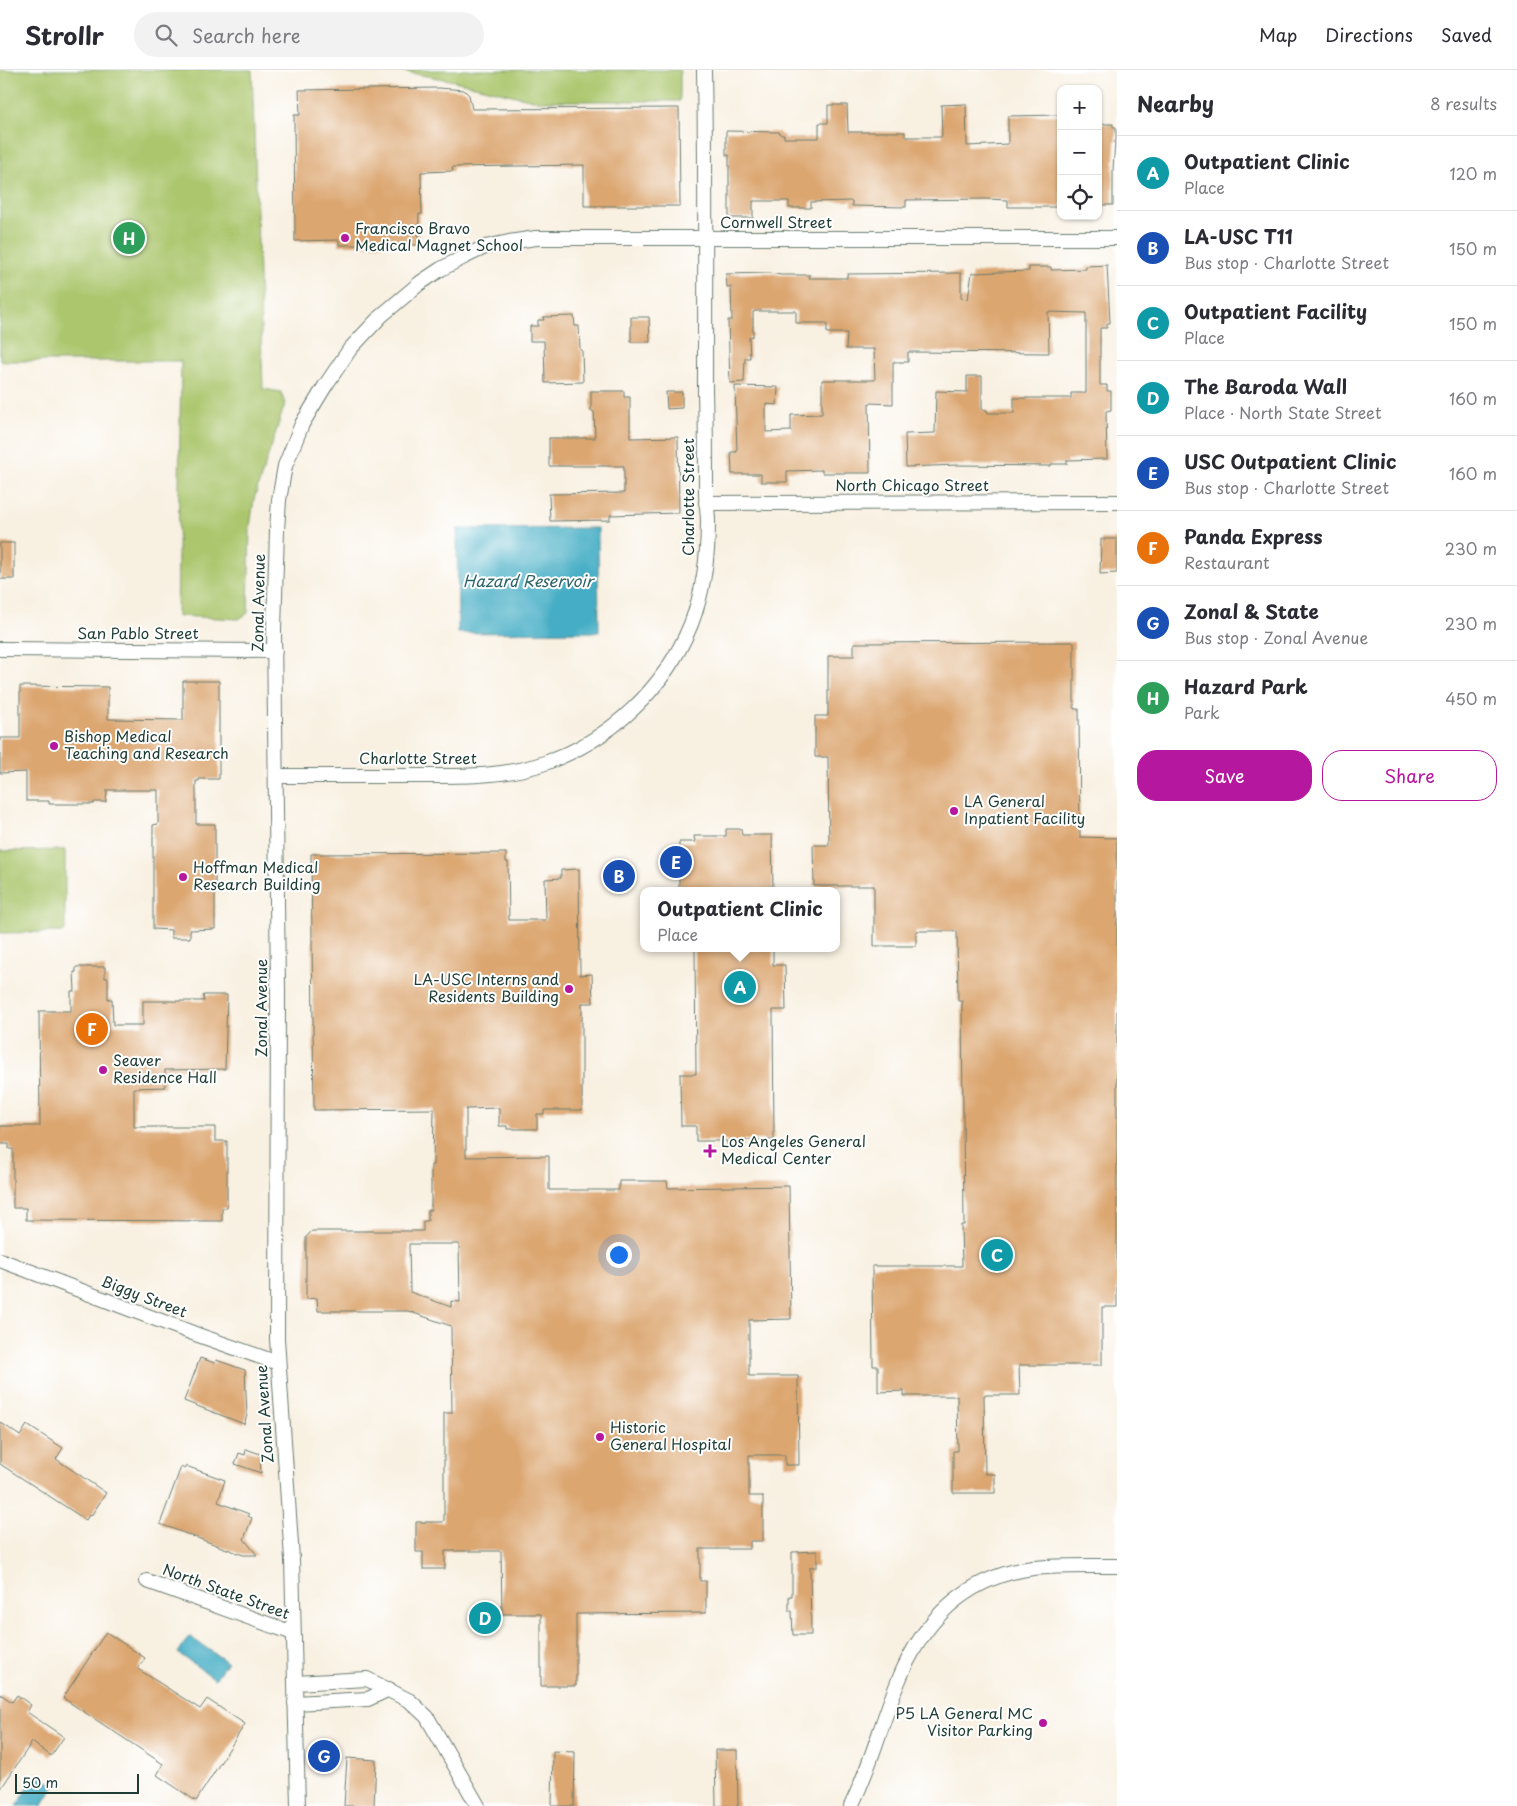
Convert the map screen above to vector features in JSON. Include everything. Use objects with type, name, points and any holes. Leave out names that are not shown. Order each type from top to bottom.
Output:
[{"type":"street","name":"Charlotte Street","points":[[276,776],[476,776],[522,770],[568,754],[594,740],[617,724],[638,705],[659,680],[678,652],[691,623],[702,580],[707,532],[704,70]]},
{"type":"street","name":"Cornwell Street","points":[[441,269],[485,248],[536,238],[1117,238]]},
{"type":"street","name":"Zonal Avenue","points":[[298,1806],[292,1559],[278,1363],[278,991],[274,629],[276,530],[285,466],[296,436],[325,386],[350,349],[381,316],[420,283],[441,269]]},
{"type":"street","name":"North Chicago Street","points":[[706,503],[1117,502]]},
{"type":"street","name":"San Pablo Street","points":[[0,649],[275,651]]},
{"type":"street","name":"Biggy Street","points":[[0,1260],[198,1335],[278,1363]]},
{"type":"street","points":[[851,1806],[862,1783],[898,1680],[923,1632],[941,1611],[980,1584],[1013,1572],[1058,1566],[1117,1566]]},
{"type":"street","name":"North State Street","points":[[147,1581],[294,1633]]},
{"type":"street","points":[[294,1683],[367,1679],[410,1700],[427,1717],[478,1806]]},
{"type":"street","points":[[295,1703],[368,1699],[389,1690]]},
{"type":"green space","points":[[0,70],[252,70],[263,389],[281,392],[285,404],[254,499],[250,527],[248,613],[239,619],[177,616],[181,361],[0,361]]},
{"type":"green space","points":[[395,70],[680,70],[680,101],[537,101],[454,81]]},
{"type":"green space","points":[[65,850],[65,932],[0,933],[0,851]]},
{"type":"water","name":"Hazard Reservoir","points":[[598,528],[599,632],[458,633],[457,529]]},
{"type":"water","points":[[189,1636],[227,1662],[215,1679],[178,1653]]},
{"type":"water","points":[[36,1774],[55,1785],[42,1806],[17,1806]]},
{"type":"building","name":"Francisco Bravo Medical Magnet School","points":[[439,88],[464,90],[469,95],[472,109],[679,108],[680,206],[584,206],[584,165],[452,167],[453,171],[421,172],[422,214],[419,214],[418,245],[339,245],[339,240],[295,241],[294,115],[300,115],[299,90]]},
{"type":"building","points":[[966,104],[967,146],[1008,144],[1008,116],[1057,115],[1057,207],[1008,207],[1008,200],[986,199],[906,200],[906,207],[852,206],[852,201],[811,202],[811,208],[789,208],[789,201],[753,201],[753,218],[729,218],[729,155],[726,155],[726,131],[779,132],[781,135],[784,135],[784,138],[819,138],[819,123],[828,123],[828,105],[847,105],[848,132],[905,132],[905,137],[942,137],[941,105]]},
{"type":"building","points":[[1102,124],[1113,124],[1113,127],[1116,127],[1113,205],[1102,205]]},
{"type":"building","points":[[1107,265],[1110,323],[1107,323],[1107,328],[1100,328],[1100,385],[1107,385],[1107,391],[1111,391],[1111,410],[1106,411],[1107,459],[1067,460],[1067,464],[1051,464],[1051,466],[957,465],[906,467],[905,434],[935,433],[936,391],[967,392],[967,376],[982,376],[982,410],[987,410],[988,413],[1014,413],[1014,398],[1071,398],[1071,393],[1086,393],[1086,313],[1048,312],[1049,353],[908,352],[908,362],[893,362],[893,404],[869,403],[870,473],[822,473],[822,470],[787,471],[787,482],[761,482],[761,474],[732,474],[731,452],[737,452],[735,386],[778,387],[777,405],[766,404],[766,432],[791,431],[791,415],[822,414],[822,380],[875,380],[874,349],[846,349],[847,333],[827,333],[827,323],[796,323],[796,311],[755,311],[753,312],[753,336],[749,337],[750,358],[745,358],[744,382],[730,383],[728,320],[732,320],[731,287],[727,287],[726,274],[770,273],[810,275],[809,278],[847,278],[847,274],[961,273],[961,298],[968,299],[972,273],[1029,271],[1029,267],[1051,267],[1051,270],[1086,269],[1086,266]]},
{"type":"building","points":[[574,316],[575,326],[579,326],[583,382],[545,383],[544,341],[530,341],[530,326],[538,326],[538,320],[544,320],[543,317]]},
{"type":"building","points":[[631,317],[649,317],[650,342],[631,342]]},
{"type":"building","points":[[591,391],[624,391],[624,397],[630,397],[630,438],[678,437],[679,513],[610,515],[610,520],[550,521],[549,494],[624,493],[624,466],[549,466],[549,438],[595,438],[594,412],[591,411]]},
{"type":"building","points":[[666,392],[682,392],[682,408],[667,409]]},
{"type":"building","points":[[1101,539],[1117,539],[1117,573],[1100,574]]},
{"type":"building","points":[[0,543],[14,543],[14,579],[0,579]]},
{"type":"building","points":[[1074,642],[1074,709],[1079,709],[1080,837],[1117,838],[1117,1307],[1102,1307],[1102,1365],[1019,1365],[1020,1395],[984,1395],[985,1474],[995,1474],[995,1493],[953,1493],[953,1451],[958,1451],[957,1396],[904,1396],[904,1391],[878,1392],[878,1366],[873,1366],[872,1266],[962,1266],[961,1225],[964,1225],[962,1001],[958,1001],[957,931],[916,931],[916,946],[874,946],[874,886],[814,886],[813,845],[829,845],[828,757],[815,757],[815,716],[828,716],[828,656],[854,656],[854,643]]},
{"type":"building","points":[[183,681],[219,681],[219,779],[199,779],[199,781],[196,781],[196,824],[215,824],[215,929],[190,930],[190,938],[171,938],[171,930],[153,929],[153,825],[158,824],[158,790],[107,790],[106,802],[94,802],[94,804],[49,804],[49,801],[26,801],[26,772],[0,773],[0,738],[20,738],[20,686],[108,687],[108,719],[183,720]]},
{"type":"building","points":[[726,829],[741,829],[742,835],[772,835],[773,887],[679,887],[679,842],[695,842],[694,836],[726,836]]},
{"type":"building","points":[[506,853],[506,862],[508,862],[509,920],[546,920],[545,879],[561,878],[561,870],[579,869],[580,975],[592,974],[593,1003],[582,1003],[582,1110],[544,1110],[544,1114],[537,1114],[537,1129],[507,1129],[507,1126],[499,1126],[499,1108],[466,1109],[466,1157],[549,1156],[549,1190],[619,1190],[619,1181],[667,1181],[668,1188],[789,1186],[791,1319],[749,1320],[749,1376],[798,1376],[799,1465],[785,1465],[785,1455],[749,1455],[749,1496],[763,1496],[763,1541],[750,1541],[750,1549],[700,1549],[700,1581],[706,1581],[706,1613],[576,1614],[576,1686],[541,1686],[541,1614],[502,1614],[501,1551],[445,1551],[445,1569],[423,1569],[423,1552],[416,1552],[416,1522],[443,1522],[444,1520],[444,1413],[452,1413],[451,1326],[408,1311],[318,1311],[317,1298],[306,1299],[306,1237],[312,1231],[423,1231],[423,1221],[428,1221],[428,1210],[431,1210],[434,1109],[314,1110],[311,854]],"holes":[[[409,1244],[459,1244],[460,1302],[451,1301],[451,1307],[410,1292]]]},
{"type":"building","points":[[695,952],[773,952],[773,965],[785,965],[786,1010],[773,1010],[774,1140],[743,1140],[743,1147],[727,1147],[727,1141],[696,1141],[696,1126],[681,1126],[680,1074],[696,1074]]},
{"type":"building","points":[[76,967],[105,967],[105,978],[108,978],[108,999],[112,999],[113,1025],[143,1025],[143,1001],[204,1001],[203,995],[227,995],[225,1069],[165,1070],[165,1087],[134,1088],[134,1127],[215,1127],[215,1141],[227,1141],[227,1208],[222,1208],[222,1221],[26,1220],[26,1208],[13,1208],[13,1149],[9,1149],[9,1144],[0,1144],[0,1126],[40,1126],[39,1011],[71,1011],[71,991],[75,991],[74,972],[76,972]]},
{"type":"building","points":[[200,1358],[215,1363],[216,1360],[245,1370],[247,1415],[244,1424],[184,1401]]},
{"type":"building","points":[[0,1422],[20,1436],[27,1425],[63,1448],[56,1459],[106,1493],[91,1516],[89,1515],[86,1520],[0,1464]]},
{"type":"building","points":[[246,1449],[260,1454],[261,1473],[235,1464],[239,1453],[245,1455]]},
{"type":"building","points":[[186,1466],[225,1480],[218,1502],[249,1514],[248,1516],[252,1518],[244,1539],[257,1555],[243,1555],[160,1524],[181,1467],[185,1469]]},
{"type":"building","points":[[817,1551],[817,1567],[810,1567],[811,1635],[793,1635],[792,1611],[789,1611],[789,1596],[792,1596],[792,1552]]},
{"type":"building","points":[[106,1632],[145,1658],[138,1669],[200,1709],[207,1699],[245,1724],[196,1801],[157,1775],[163,1764],[63,1698]]},
{"type":"building","points":[[0,1694],[12,1702],[17,1695],[31,1705],[27,1712],[64,1737],[51,1756],[32,1742],[0,1790]]},
{"type":"building","points":[[715,1750],[737,1750],[738,1806],[716,1806]]},
{"type":"building","points":[[553,1751],[575,1752],[574,1806],[552,1806]]},
{"type":"building","points":[[347,1758],[376,1760],[374,1806],[344,1806]]},
{"type":"place","name":"Hazard Park","points":[[129,238]]},
{"type":"place","name":"Francisco Bravo Medical Magnet School","points":[[345,238]]},
{"type":"place","name":"Bishop Medical Teaching and Research","points":[[54,746]]},
{"type":"place","name":"LA General Inpatient Facility","points":[[954,811]]},
{"type":"place","name":"USC Outpatient Clinic","points":[[676,862]]},
{"type":"place","name":"LA-USC T11","points":[[619,876]]},
{"type":"place","name":"Hoffman Medical Research Building","points":[[183,877]]},
{"type":"place","name":"Outpatient Clinic","points":[[740,987]]},
{"type":"place","name":"LA-USC Interns and Residents Building","points":[[569,989]]},
{"type":"place","name":"Panda Express","points":[[92,1029]]},
{"type":"place","name":"Seaver Residence Hall","points":[[103,1070]]},
{"type":"place","name":"Los Angeles General Medical Center","points":[[710,1151]]},
{"type":"place","name":"Outpatient Facility","points":[[997,1255]]},
{"type":"place","name":"Historic General Hospital","points":[[600,1437]]},
{"type":"place","name":"The Baroda Wall","points":[[485,1618]]},
{"type":"place","name":"P5 LA General MC Visitor Parking","points":[[1043,1723]]},
{"type":"place","name":"Zonal & State","points":[[324,1756]]}]
